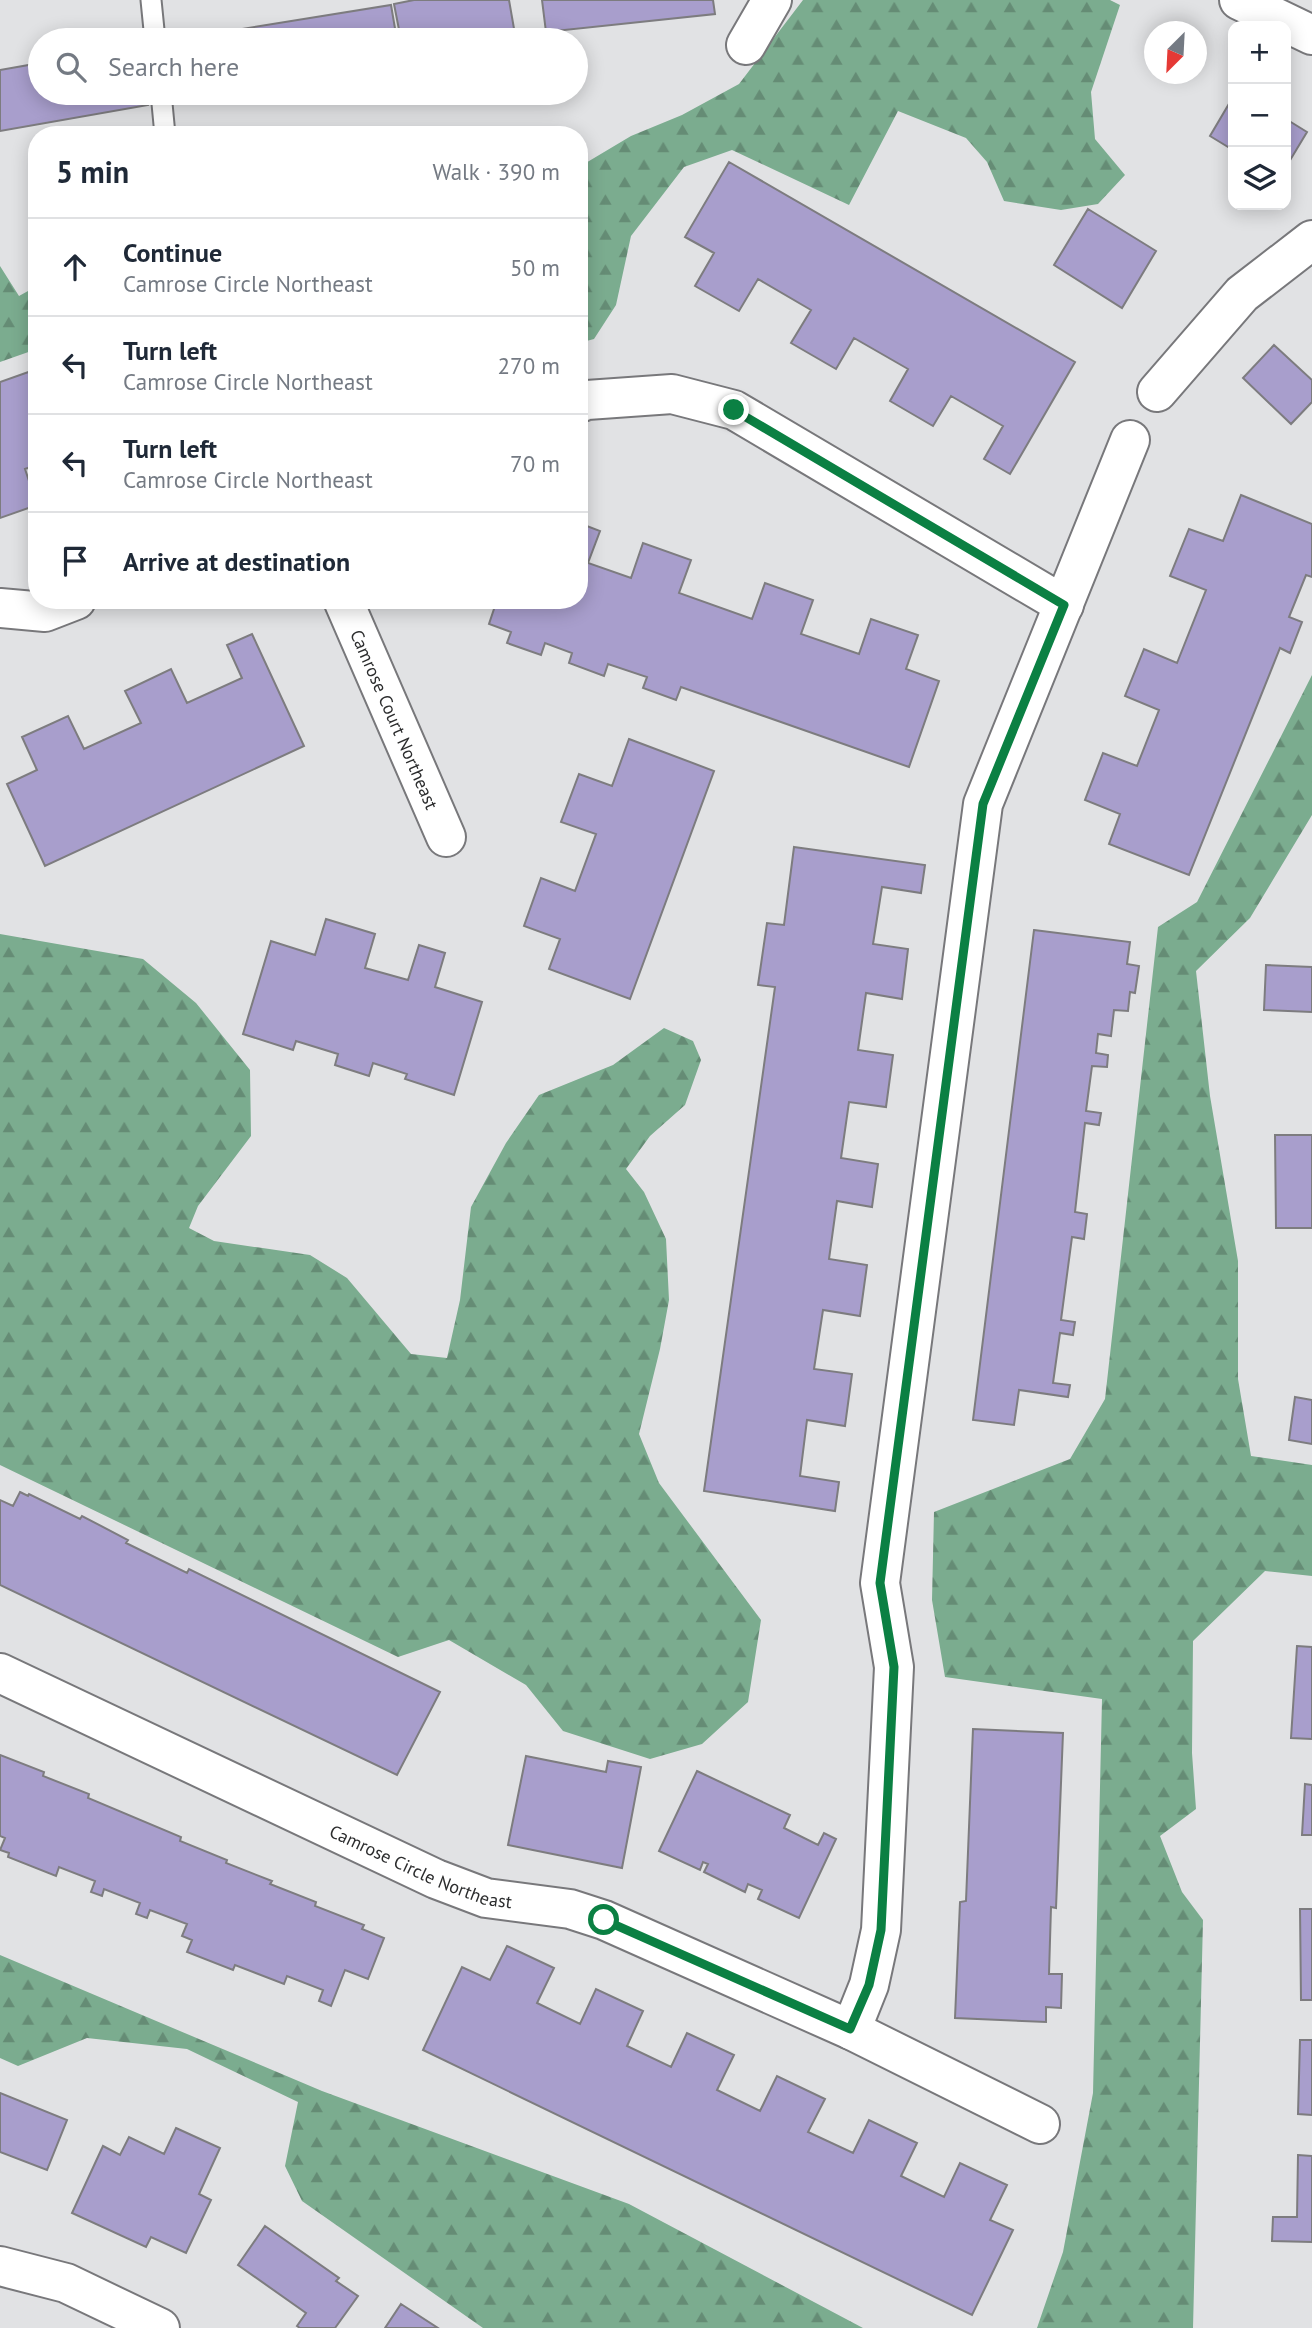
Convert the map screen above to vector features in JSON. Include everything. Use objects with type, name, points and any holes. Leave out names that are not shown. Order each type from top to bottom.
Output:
[{"type":"street","points":[[746,45],[772,0]]},
{"type":"street","points":[[1239,0],[1312,35]]},
{"type":"street","points":[[1157,392],[1242,294],[1312,240]]},
{"type":"street","points":[[588,400],[673,394],[734,410],[1064,605]]},
{"type":"street","points":[[850,2029],[869,1985],[881,1930],[894,1667],[880,1583],[983,804],[1130,440]]},
{"type":"street","points":[[0,608],[45,612],[53,609]]},
{"type":"street","name":"Camrose Court Northeast","points":[[347,609],[446,838]]},
{"type":"street","name":"Camrose Circle Northeast","points":[[0,1673],[436,1879],[486,1898],[570,1909],[604,1920],[850,2029],[1040,2124]]},
{"type":"street","points":[[0,2266],[66,2283],[160,2328]]},
{"type":"lane","points":[[151,0],[154,28]]},
{"type":"lane","points":[[162,105],[164,126]]},
{"type":"green space","points":[[803,0],[1110,0],[1120,5],[1091,92],[1095,139],[1125,175],[1098,204],[1061,210],[1004,201],[987,162],[966,138],[898,111],[849,205],[732,150],[684,167],[631,236],[616,305],[594,339],[588,341],[588,162],[631,136],[682,115],[739,84]]},
{"type":"green space","points":[[0,266],[19,296],[28,291],[28,352],[0,362]]},
{"type":"green space","points":[[1312,675],[1312,815],[1250,918],[1196,971],[1210,1096],[1238,1261],[1238,1379],[1251,1456],[1312,1465],[1312,1576],[1265,1571],[1193,1641],[1192,1753],[1196,1809],[1160,1836],[1182,1892],[1203,1920],[1193,2328],[1037,2328],[1063,2252],[1093,2093],[1102,1699],[945,1677],[932,1600],[934,1512],[1070,1459],[1105,1399],[1158,927],[1197,902]]},
{"type":"green space","points":[[0,934],[143,959],[196,1003],[250,1070],[251,1136],[198,1206],[189,1228],[214,1241],[310,1255],[347,1278],[411,1354],[447,1358],[460,1300],[471,1207],[506,1143],[539,1095],[613,1065],[664,1028],[693,1041],[701,1060],[685,1105],[650,1136],[626,1169],[644,1192],[666,1239],[669,1300],[639,1434],[659,1483],[761,1620],[748,1702],[702,1744],[650,1759],[563,1731],[526,1685],[449,1640],[398,1657],[0,1465]]},
{"type":"green space","points":[[0,1955],[322,2091],[629,2204],[863,2328],[483,2328],[302,2201],[285,2166],[298,2102],[187,2049],[87,2038],[18,2066],[0,2058]]},
{"type":"building","points":[[414,0],[509,0],[514,28],[399,28],[394,4]]},
{"type":"building","points":[[542,0],[713,0],[715,14],[584,28],[546,28]]},
{"type":"building","points":[[391,5],[395,28],[248,28]]},
{"type":"building","points":[[28,65],[28,105],[148,105],[0,131],[0,70]]},
{"type":"building","points":[[1228,105],[1228,147],[1210,136]]},
{"type":"building","points":[[1291,122],[1307,132],[1291,159]]},
{"type":"building","points":[[729,162],[1075,362],[1010,474],[984,459],[1003,426],[951,396],[933,426],[890,401],[908,369],[854,338],[836,369],[791,343],[811,310],[758,279],[739,311],[695,286],[714,253],[685,237]]},
{"type":"building","points":[[1088,209],[1156,251],[1122,308],[1054,265]]},
{"type":"building","points":[[1274,345],[1312,380],[1312,402],[1291,424],[1243,378]]},
{"type":"building","points":[[28,372],[28,468],[25,469],[28,478],[28,508],[0,518],[0,382]]},
{"type":"building","points":[[1241,495],[1312,524],[1312,577],[1306,575],[1289,617],[1302,622],[1290,653],[1280,648],[1189,875],[1109,844],[1120,814],[1085,800],[1103,753],[1137,766],[1159,710],[1125,696],[1144,649],[1177,663],[1206,590],[1170,576],[1189,529],[1223,541]]},
{"type":"building","points":[[588,526],[600,531],[588,563]]},
{"type":"building","points":[[643,543],[691,560],[679,593],[752,619],[765,583],[813,600],[801,634],[859,654],[871,619],[918,635],[906,669],[939,681],[909,767],[681,687],[676,700],[643,688],[647,677],[608,664],[604,676],[569,663],[572,653],[545,643],[541,655],[507,643],[511,632],[489,624],[494,609],[588,609],[588,563],[631,578]]},
{"type":"building","points":[[252,634],[304,746],[45,866],[7,784],[37,770],[22,737],[68,716],[84,749],[141,723],[125,691],[171,669],[187,703],[242,678],[227,645]]},
{"type":"building","points":[[629,739],[714,771],[630,999],[549,969],[560,939],[524,926],[541,878],[575,891],[596,834],[561,822],[579,774],[612,786]]},
{"type":"building","points":[[794,847],[925,865],[921,893],[882,887],[873,944],[908,949],[902,999],[866,993],[858,1050],[893,1055],[886,1107],[849,1102],[841,1158],[878,1164],[872,1207],[837,1201],[829,1259],[867,1265],[860,1316],[823,1310],[814,1369],[852,1374],[845,1426],[807,1420],[800,1476],[839,1482],[835,1511],[704,1491],[775,987],[758,985],[767,923],[784,925]]},
{"type":"building","points":[[326,919],[375,934],[365,968],[408,980],[419,945],[445,953],[435,987],[482,1002],[454,1095],[405,1079],[407,1074],[373,1063],[369,1076],[335,1065],[338,1054],[296,1041],[293,1050],[243,1034],[271,941],[315,955]]},
{"type":"building","points":[[1034,930],[1130,942],[1127,964],[1139,966],[1135,993],[1130,992],[1128,1011],[1114,1010],[1111,1036],[1098,1034],[1096,1053],[1108,1055],[1107,1067],[1092,1066],[1086,1111],[1101,1113],[1099,1125],[1085,1123],[1075,1212],[1087,1214],[1084,1239],[1072,1237],[1061,1320],[1075,1322],[1073,1335],[1060,1333],[1053,1383],[1070,1385],[1068,1397],[1019,1390],[1014,1425],[973,1420]]},
{"type":"building","points":[[1266,965],[1312,967],[1312,1012],[1264,1010]]},
{"type":"building","points":[[1275,1135],[1312,1135],[1312,1228],[1276,1228]]},
{"type":"building","points":[[1295,1397],[1312,1400],[1312,1444],[1289,1440]]},
{"type":"building","points":[[20,1492],[80,1519],[82,1516],[128,1540],[126,1543],[187,1573],[189,1569],[440,1692],[397,1775],[0,1585],[0,1500],[13,1506]]},
{"type":"building","points":[[1297,1646],[1312,1647],[1312,1739],[1291,1738]]},
{"type":"building","points":[[973,1729],[1063,1733],[1056,1908],[1051,1907],[1049,1974],[1062,1974],[1061,2008],[1046,2007],[1046,2022],[955,2018],[960,1902],[966,1901]]},
{"type":"building","points":[[0,1755],[44,1772],[43,1776],[89,1794],[88,1798],[181,1837],[180,1841],[272,1881],[270,1884],[316,1902],[315,1906],[364,1925],[362,1929],[384,1938],[368,1979],[345,1970],[331,2006],[319,2001],[323,1990],[287,1976],[284,1984],[235,1965],[233,1970],[187,1952],[192,1940],[182,1936],[187,1924],[150,1910],[147,1918],[136,1914],[140,1903],[104,1889],[102,1896],[91,1892],[95,1881],[59,1867],[56,1876],[8,1857],[9,1853],[0,1850],[5,1838],[0,1836]]},
{"type":"building","points":[[526,1756],[606,1772],[608,1761],[641,1767],[622,1868],[508,1845]]},
{"type":"building","points":[[697,1771],[790,1815],[784,1828],[818,1845],[824,1833],[836,1839],[799,1918],[758,1899],[762,1890],[748,1884],[745,1892],[704,1872],[708,1864],[703,1862],[700,1870],[659,1851]]},
{"type":"building","points":[[1305,1784],[1312,1785],[1312,1835],[1302,1835]]},
{"type":"building","points":[[1300,1909],[1312,1909],[1312,2000],[1301,2000]]},
{"type":"building","points":[[507,1946],[554,1968],[537,2003],[580,2024],[596,1989],[643,2011],[627,2046],[671,2067],[687,2033],[734,2055],[717,2090],[760,2111],[777,2076],[825,2099],[808,2132],[853,2153],[869,2120],[917,2143],[901,2176],[944,2197],[960,2163],[1007,2185],[990,2220],[1013,2230],[972,2315],[423,2050],[462,1967],[490,1980]]},
{"type":"building","points":[[1300,2040],[1312,2040],[1312,2115],[1298,2114]]},
{"type":"building","points":[[0,2093],[67,2120],[47,2170],[0,2152]]},
{"type":"building","points":[[176,2128],[220,2148],[199,2194],[211,2200],[186,2253],[151,2237],[146,2247],[72,2213],[103,2146],[120,2155],[129,2137],[164,2154]]},
{"type":"building","points":[[1298,2155],[1312,2156],[1312,2242],[1272,2241],[1273,2217],[1297,2217]]},
{"type":"building","points":[[265,2226],[339,2278],[336,2281],[358,2296],[335,2328],[300,2328],[297,2326],[306,2313],[238,2265]]},
{"type":"building","points":[[401,2304],[438,2328],[385,2328]]},
{"type":"route","points":[[604,1920],[850,2029],[869,1985],[881,1930],[894,1667],[880,1583],[983,804],[1064,605],[734,410]]}]
